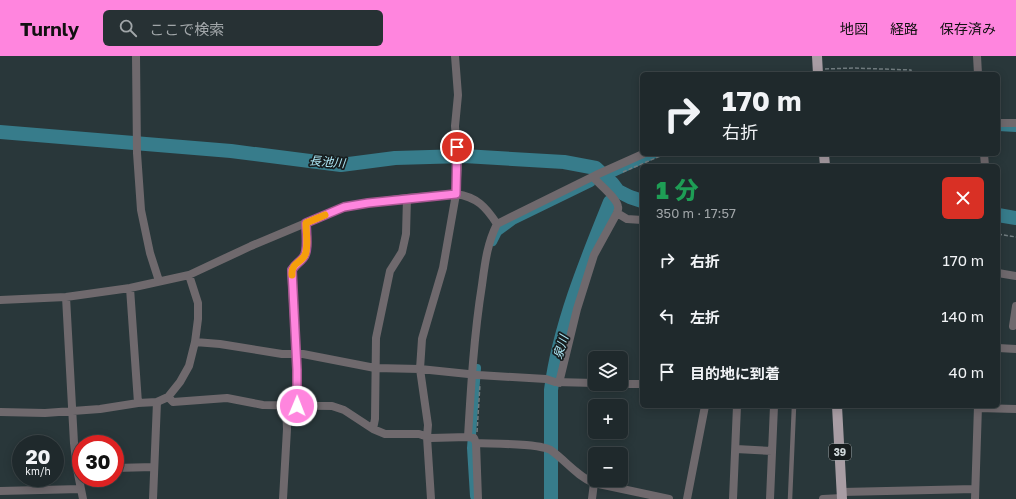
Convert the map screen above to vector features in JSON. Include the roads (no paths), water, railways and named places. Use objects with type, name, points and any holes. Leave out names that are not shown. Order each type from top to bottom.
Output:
[{"type":"main road","points":[[817,56],[818,71]]},
{"type":"main road","name":"39","points":[[837,408],[842,496]]},
{"type":"street","points":[[136,56],[137,153],[141,210],[150,254],[159,281]]},
{"type":"street","points":[[431,499],[427,437],[428,425],[420,369],[422,339],[443,268],[456,194],[458,164],[455,126],[458,95],[455,56]]},
{"type":"street","points":[[977,56],[978,72]]},
{"type":"street","points":[[1000,122],[1016,123]]},
{"type":"street","points":[[478,499],[472,439],[476,375],[477,317],[490,237],[497,224],[594,176],[640,155]]},
{"type":"street","points":[[554,382],[594,255],[617,213],[619,206],[594,176]]},
{"type":"street","points":[[0,300],[66,297],[130,288],[189,275],[251,246],[344,207],[368,203],[456,194],[468,195],[481,203],[497,224]]},
{"type":"street","points":[[373,429],[376,338],[390,271],[402,252],[406,234],[407,198]]},
{"type":"street","points":[[617,213],[627,219],[640,220]]},
{"type":"street","points":[[297,406],[292,270],[295,264],[303,258],[306,253],[306,223]]},
{"type":"street","points":[[1000,273],[1016,276]]},
{"type":"street","points":[[0,412],[45,413],[100,409],[138,403],[157,402],[168,397],[180,382],[189,366],[195,342],[198,304],[189,275]]},
{"type":"street","points":[[130,288],[138,403]]},
{"type":"street","points":[[66,297],[74,435]]},
{"type":"street","points":[[1013,326],[1016,306]]},
{"type":"street","points":[[195,342],[220,344],[282,354],[303,354],[375,368],[420,369],[554,382],[588,383]]},
{"type":"street","points":[[1000,348],[1016,349]]},
{"type":"street","points":[[628,384],[640,384]]},
{"type":"street","points":[[168,397],[173,402],[227,398],[264,405],[332,406],[344,410],[373,429],[385,434],[419,434],[432,438],[472,439],[550,450],[572,470],[588,481]]},
{"type":"street","points":[[153,499],[157,402]]},
{"type":"street","points":[[283,499],[287,429],[286,406]]},
{"type":"street","points":[[688,499],[704,408]]},
{"type":"street","points":[[733,499],[737,408]]},
{"type":"street","points":[[770,499],[774,408]]},
{"type":"street","points":[[975,499],[978,408]]},
{"type":"street","points":[[997,408],[1016,409]]},
{"type":"street","points":[[736,449],[772,451]]},
{"type":"street","points":[[124,468],[154,467]]},
{"type":"street","points":[[592,499],[594,487]]},
{"type":"street","points":[[613,487],[669,499]]},
{"type":"street","points":[[0,491],[81,489],[83,499]]},
{"type":"street","points":[[823,499],[842,496],[975,489]]},
{"type":"lane","points":[[790,499],[794,408]]},
{"type":"waterway","points":[[1000,127],[1016,128]]},
{"type":"waterway","name":"長池川","points":[[0,132],[231,151],[341,165],[395,158],[464,156],[564,162],[596,168],[618,191],[640,200]]},
{"type":"waterway","points":[[602,178],[651,156]]},
{"type":"waterway","points":[[493,242],[498,232],[513,221],[591,183]]},
{"type":"waterway","name":"泉川","points":[[551,499],[551,390],[555,366],[560,342],[574,294],[610,202]]},
{"type":"waterway","name":"長池川","points":[[1000,215],[1016,218]]},
{"type":"waterway","points":[[474,496],[471,448],[477,368]]}]
